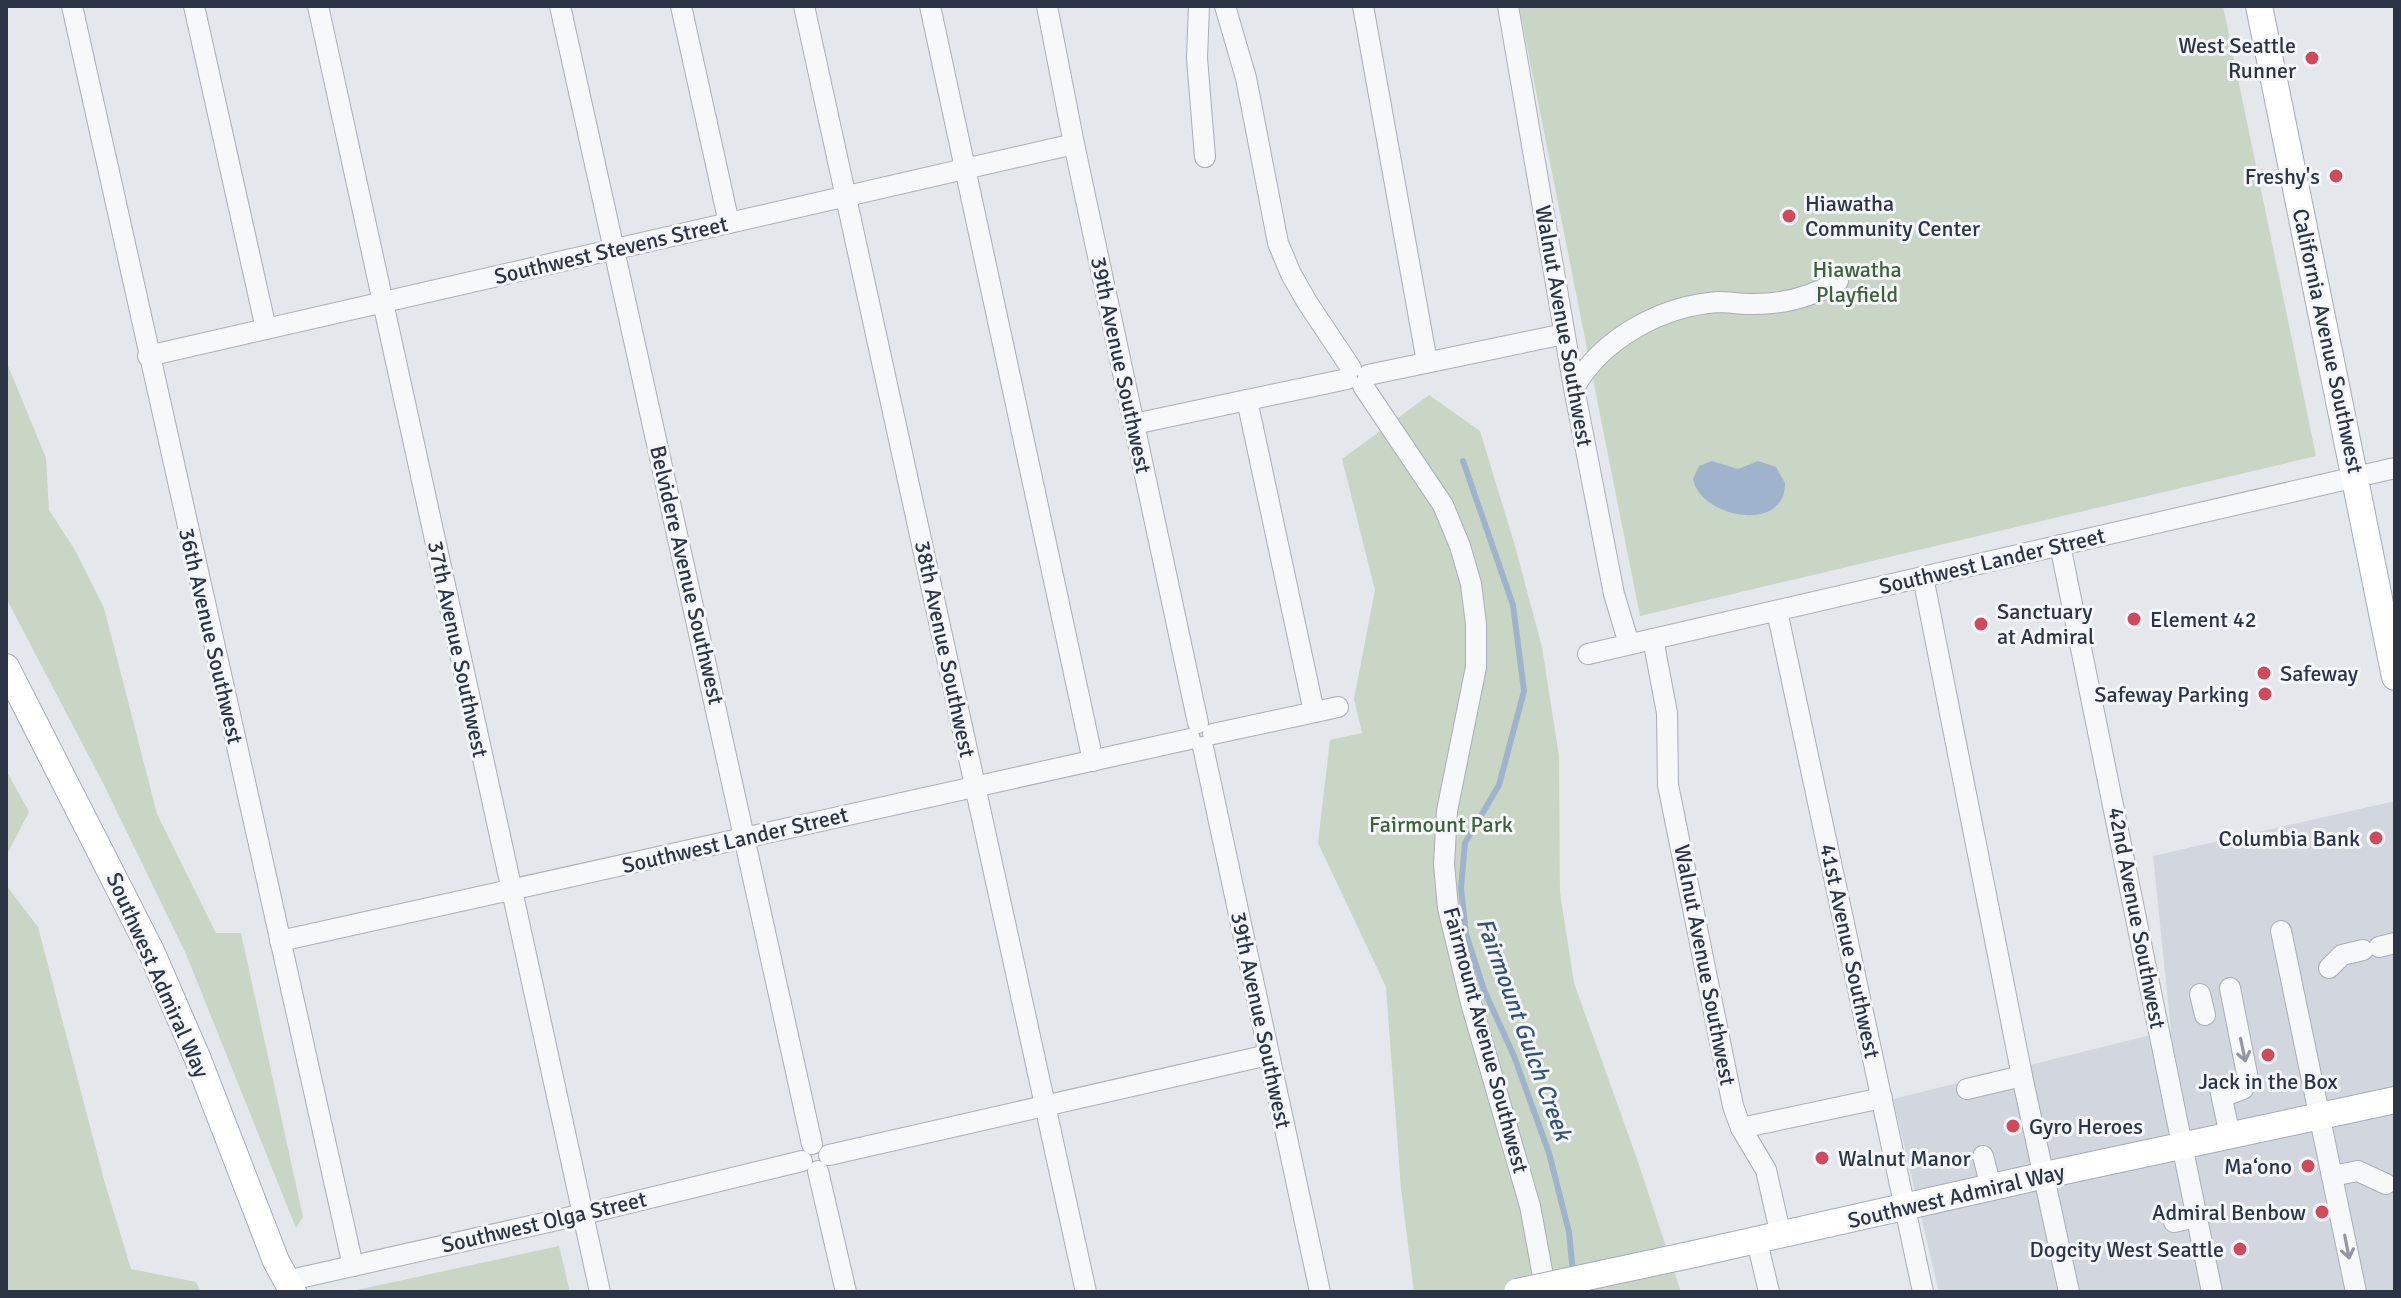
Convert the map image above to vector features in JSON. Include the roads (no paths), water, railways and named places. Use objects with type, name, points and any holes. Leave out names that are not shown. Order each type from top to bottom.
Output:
[{"type":"main road","name":"California Avenue Southwest","points":[[2259,6],[2395,677]]},
{"type":"main road","name":"Southwest Admiral Way","points":[[6,667],[151,951],[197,1057],[276,1261],[289,1286]]},
{"type":"main road","name":"Southwest Admiral Way","points":[[1517,1292],[2395,1100]]},
{"type":"street","name":"36th Avenue Southwest","points":[[72,6],[353,1266]]},
{"type":"street","points":[[194,6],[266,329]]},
{"type":"street","name":"37th Avenue Southwest","points":[[318,6],[600,1292]]},
{"type":"street","name":"Belvidere Avenue Southwest","points":[[560,6],[846,1292]]},
{"type":"street","points":[[681,6],[729,223]]},
{"type":"street","name":"38th Avenue Southwest","points":[[804,6],[1086,1292]]},
{"type":"street","points":[[930,6],[1093,761]]},
{"type":"street","name":"39th Avenue Southwest","points":[[1047,6],[1320,1292]]},
{"type":"street","points":[[1199,6],[1197,58],[1205,157]]},
{"type":"street","name":"Fairmount Avenue Southwest","points":[[1225,6],[1246,78],[1278,243],[1297,284],[1443,505],[1471,584],[1476,624],[1476,667],[1447,811],[1444,864],[1448,908],[1471,1003],[1530,1206],[1546,1292]]},
{"type":"street","points":[[1363,6],[1427,362]]},
{"type":"street","name":"Walnut Avenue Southwest","points":[[1508,6],[1574,388],[1614,594],[1629,644]]},
{"type":"street","name":"Southwest Stevens Street","points":[[148,356],[1074,144]]},
{"type":"street","points":[[1574,388],[1584,370],[1618,338],[1668,313],[1721,302],[1750,304],[1797,300],[1820,292],[1838,281]]},
{"type":"street","points":[[1134,424],[1564,334]]},
{"type":"street","points":[[1247,400],[1314,712]]},
{"type":"street","name":"Southwest Lander Street","points":[[1588,654],[2395,468]]},
{"type":"street","name":"42nd Avenue Southwest","points":[[2060,545],[2212,1292]]},
{"type":"street","points":[[1923,577],[2022,1076],[2069,1292]]},
{"type":"street","name":"41st Avenue Southwest","points":[[1777,611],[1923,1292]]},
{"type":"street","name":"Walnut Avenue Southwest","points":[[1653,639],[1667,713],[1668,785],[1733,1106],[1741,1128],[1766,1170],[1769,1292]]},
{"type":"street","name":"Southwest Lander Street","points":[[280,941],[1338,707]]},
{"type":"street","points":[[2281,931],[2356,1292]]},
{"type":"street","points":[[2329,968],[2342,955],[2379,947]]},
{"type":"street","points":[[2230,988],[2248,1079],[2243,1089],[2221,1093],[2230,1136]]},
{"type":"street","points":[[2200,994],[2205,1015]]},
{"type":"street","name":"Southwest Olga Street","points":[[289,1286],[353,1266],[1268,1055]]},
{"type":"street","points":[[1967,1089],[2022,1076]]},
{"type":"street","points":[[1741,1128],[1882,1098]]},
{"type":"street","points":[[1983,1156],[1991,1187]]},
{"type":"street","points":[[2332,1176],[2358,1171],[2386,1184]]},
{"type":"street","points":[[2174,1222],[2197,1217]]},
{"type":"water","points":[[1712,461],[1738,469],[1758,461],[1776,467],[1785,483],[1782,499],[1772,509],[1742,515],[1710,503],[1699,492],[1693,479],[1699,466]]},
{"type":"waterway","name":"Fairmount Gulch Creek","points":[[1463,461],[1513,605],[1524,691],[1499,785],[1465,843],[1461,888],[1466,934],[1484,990],[1514,1056],[1549,1153],[1569,1232],[1573,1273]]},
{"type":"place","name":"West Seattle Runner","points":[[2312,58]]},
{"type":"place","name":"Freshy's","points":[[2336,176]]},
{"type":"place","name":"Hiawatha Community Center","points":[[1789,216]]},
{"type":"place","name":"Element 42","points":[[2134,619]]},
{"type":"place","name":"Sanctuary at Admiral","points":[[1981,624]]},
{"type":"place","name":"Safeway","points":[[2264,673]]},
{"type":"place","name":"Safeway Parking","points":[[2265,694]]},
{"type":"place","name":"Columbia Bank","points":[[2376,838]]},
{"type":"place","name":"Jack in the Box","points":[[2268,1055]]},
{"type":"place","name":"Gyro Heroes","points":[[2013,1126]]},
{"type":"place","name":"Walnut Manor","points":[[1822,1158]]},
{"type":"place","name":"Ma‘ono","points":[[2308,1166]]},
{"type":"place","name":"Admiral Benbow","points":[[2322,1212]]},
{"type":"place","name":"Dogcity West Seattle","points":[[2240,1249]]},
{"type":"park label","name":"Hiawatha Playfield","points":[[1857,282]]},
{"type":"park label","name":"Fairmount Park","points":[[1441,824]]}]
